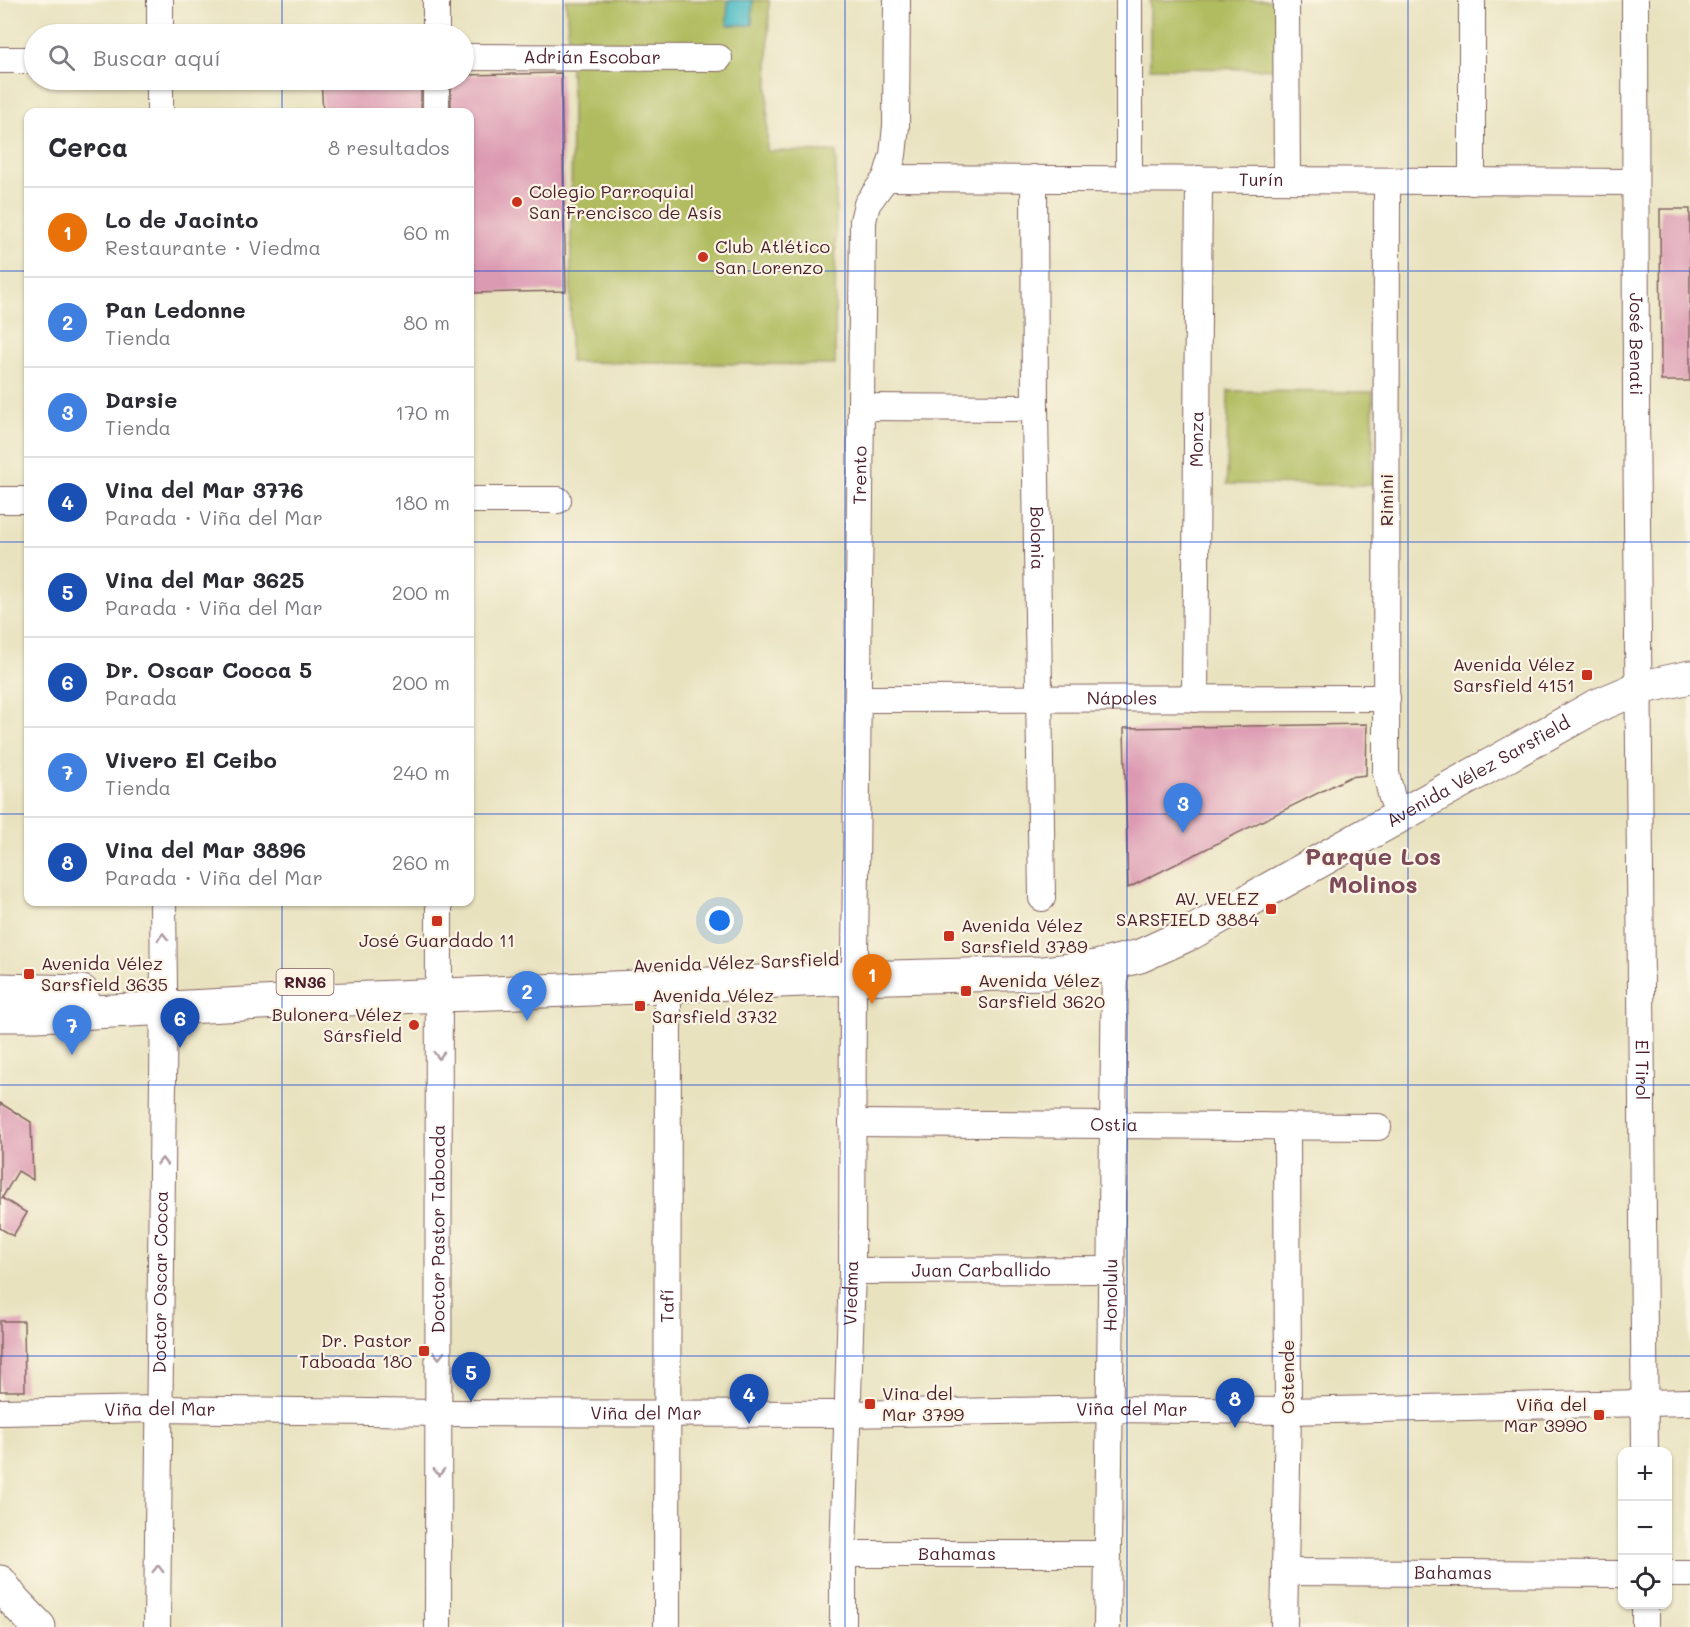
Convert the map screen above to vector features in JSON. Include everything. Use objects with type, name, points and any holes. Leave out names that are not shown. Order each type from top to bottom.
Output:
[{"type":"main road","name":"Avenida Vélez Sarsfield","points":[[0,1015],[164,999],[439,986],[854,968],[1044,973],[1115,963],[1174,942],[1588,691],[1639,679],[1690,659]]},
{"type":"main road","name":"Avenida Vélez Sarsfield","points":[[1639,679],[1690,677]]},
{"type":"main road","name":"Avenida Vélez Sarsfield","points":[[439,986],[668,986],[1110,946],[1137,937],[1183,916],[1396,807]]},
{"type":"main road","name":"Avenida Vélez Sarsfield","points":[[0,990],[83,992],[164,999]]},
{"type":"main road","points":[[0,1582],[13,1600],[39,1627]]},
{"type":"main road","points":[[0,1606],[17,1627]]},
{"type":"street","points":[[160,0],[160,24]]},
{"type":"street","points":[[436,0],[436,24]]},
{"type":"street","name":"Trento","points":[[854,968],[863,221],[867,204],[886,178],[893,155],[896,126],[897,0]]},
{"type":"street","points":[[1129,0],[1130,178]]},
{"type":"street","points":[[1286,0],[1287,180]]},
{"type":"street","points":[[1472,0],[1472,182]]},
{"type":"street","name":"José Benati","points":[[1635,0],[1639,679]]},
{"type":"street","name":"Adrián Escobar","points":[[474,57],[718,58]]},
{"type":"street","points":[[0,60],[24,60]]},
{"type":"street","points":[[160,90],[160,108]]},
{"type":"street","points":[[436,90],[436,108]]},
{"type":"street","name":"Turín","points":[[886,178],[1635,182]]},
{"type":"street","name":"Bolonia","points":[[1034,178],[1042,898]]},
{"type":"street","name":"Monza","points":[[1195,699],[1199,179]]},
{"type":"street","name":"Rimini","points":[[1388,182],[1386,772],[1396,807]]},
{"type":"street","points":[[861,407],[1035,408]]},
{"type":"street","points":[[0,500],[24,500]]},
{"type":"street","points":[[474,500],[558,501]]},
{"type":"street","name":"El Tirol","points":[[1639,679],[1645,1447]]},
{"type":"street","name":"Nápoles","points":[[858,699],[1387,698]]},
{"type":"street","name":"Doctor Oscar Cocca","points":[[158,1627],[163,906]]},
{"type":"street","name":"Doctor Pastor Taboada","points":[[438,1627],[439,906]]},
{"type":"street","name":"Honolulu","points":[[1107,1627],[1115,963]]},
{"type":"street","name":"Viedma","points":[[843,1627],[843,1554],[852,1270],[854,968]]},
{"type":"street","name":"Tafí","points":[[668,986],[668,1627]]},
{"type":"street","name":"Ostia","points":[[852,1123],[1378,1127]]},
{"type":"street","name":"Ostende","points":[[1284,1627],[1288,1411],[1287,1126]]},
{"type":"street","name":"Juan Carballido","points":[[852,1270],[1112,1270]]},
{"type":"street","name":"Viña del Mar","points":[[0,1412],[159,1409],[439,1413],[848,1414],[1110,1409],[1288,1411],[1690,1402]]},
{"type":"street","name":"Bahamas","points":[[843,1554],[1108,1554]]},
{"type":"street","name":"Bahamas","points":[[1285,1572],[1618,1574]]},
{"type":"street","points":[[1672,1574],[1690,1574]]},
{"type":"street","points":[[1645,1609],[1645,1627]]},
{"type":"green space","name":"Club Atlético San Lorenzo","points":[[566,0],[769,0],[767,151],[836,152],[835,365],[570,362],[572,93]]},
{"type":"green space","points":[[1150,0],[1283,0],[1282,69],[1150,68]]},
{"type":"green space","points":[[1228,391],[1373,392],[1373,485],[1227,484]]},
{"type":"water","points":[[728,0],[753,0],[752,25],[727,25]]},
{"type":"building","name":"Colegio Parroquial San Frencisco de Asís","points":[[561,73],[566,291],[474,293],[474,108],[451,108],[451,90],[474,90],[474,75]]},
{"type":"building","points":[[322,90],[421,90],[421,108],[323,108]]},
{"type":"building","points":[[1660,209],[1690,209],[1690,381],[1661,381]]},
{"type":"building","points":[[1367,724],[1366,775],[1350,777],[1128,888],[1124,728]]},
{"type":"building","points":[[0,1103],[31,1122],[33,1180],[18,1171],[2,1198],[27,1213],[13,1236],[0,1228]]},
{"type":"building","points":[[0,1321],[24,1321],[25,1391],[0,1391]]},
{"type":"place","name":"Colegio Parroquial San Frencisco de Asís","points":[[517,202]]},
{"type":"place","name":"Club Atlético San Lorenzo","points":[[703,257]]},
{"type":"place","name":"Avenida Vélez Sarsfield 4151","points":[[1587,675]]},
{"type":"place","name":"Darsie","points":[[1183,833]]},
{"type":"place","name":"AV. VELEZ SARSFIELD 3884","points":[[1271,909]]},
{"type":"place","name":"José Guardado 11","points":[[437,921]]},
{"type":"place","name":"Avenida Vélez Sarsfield 3789","points":[[949,936]]},
{"type":"place","name":"Avenida Vélez Sarsfield 3635","points":[[29,974]]},
{"type":"place","name":"Avenida Vélez Sarsfield 3620","points":[[966,991]]},
{"type":"place","name":"Lo de Jacinto","points":[[872,1004]]},
{"type":"place","name":"Avenida Vélez Sarsfield 3732","points":[[640,1006]]},
{"type":"place","name":"Pan Ledonne","points":[[527,1021]]},
{"type":"place","name":"Bulonera Vélez Sársfield","points":[[414,1025]]},
{"type":"place","name":"Dr. Oscar Cocca 5","points":[[180,1048]]},
{"type":"place","name":"Vivero El Ceibo","points":[[72,1055]]},
{"type":"place","name":"Dr. Pastor Taboada 180","points":[[424,1351]]},
{"type":"place","name":"Vina del Mar 3625","points":[[471,1402]]},
{"type":"place","name":"Vina del Mar 3799","points":[[870,1404]]},
{"type":"place","name":"Viña del Mar 3990","points":[[1599,1415]]},
{"type":"place","name":"Vina del Mar 3776","points":[[749,1424]]},
{"type":"place","name":"Vina del Mar 3896","points":[[1235,1428]]},
{"type":"district","name":"Parque Los Molinos","points":[[1373,871]]}]
